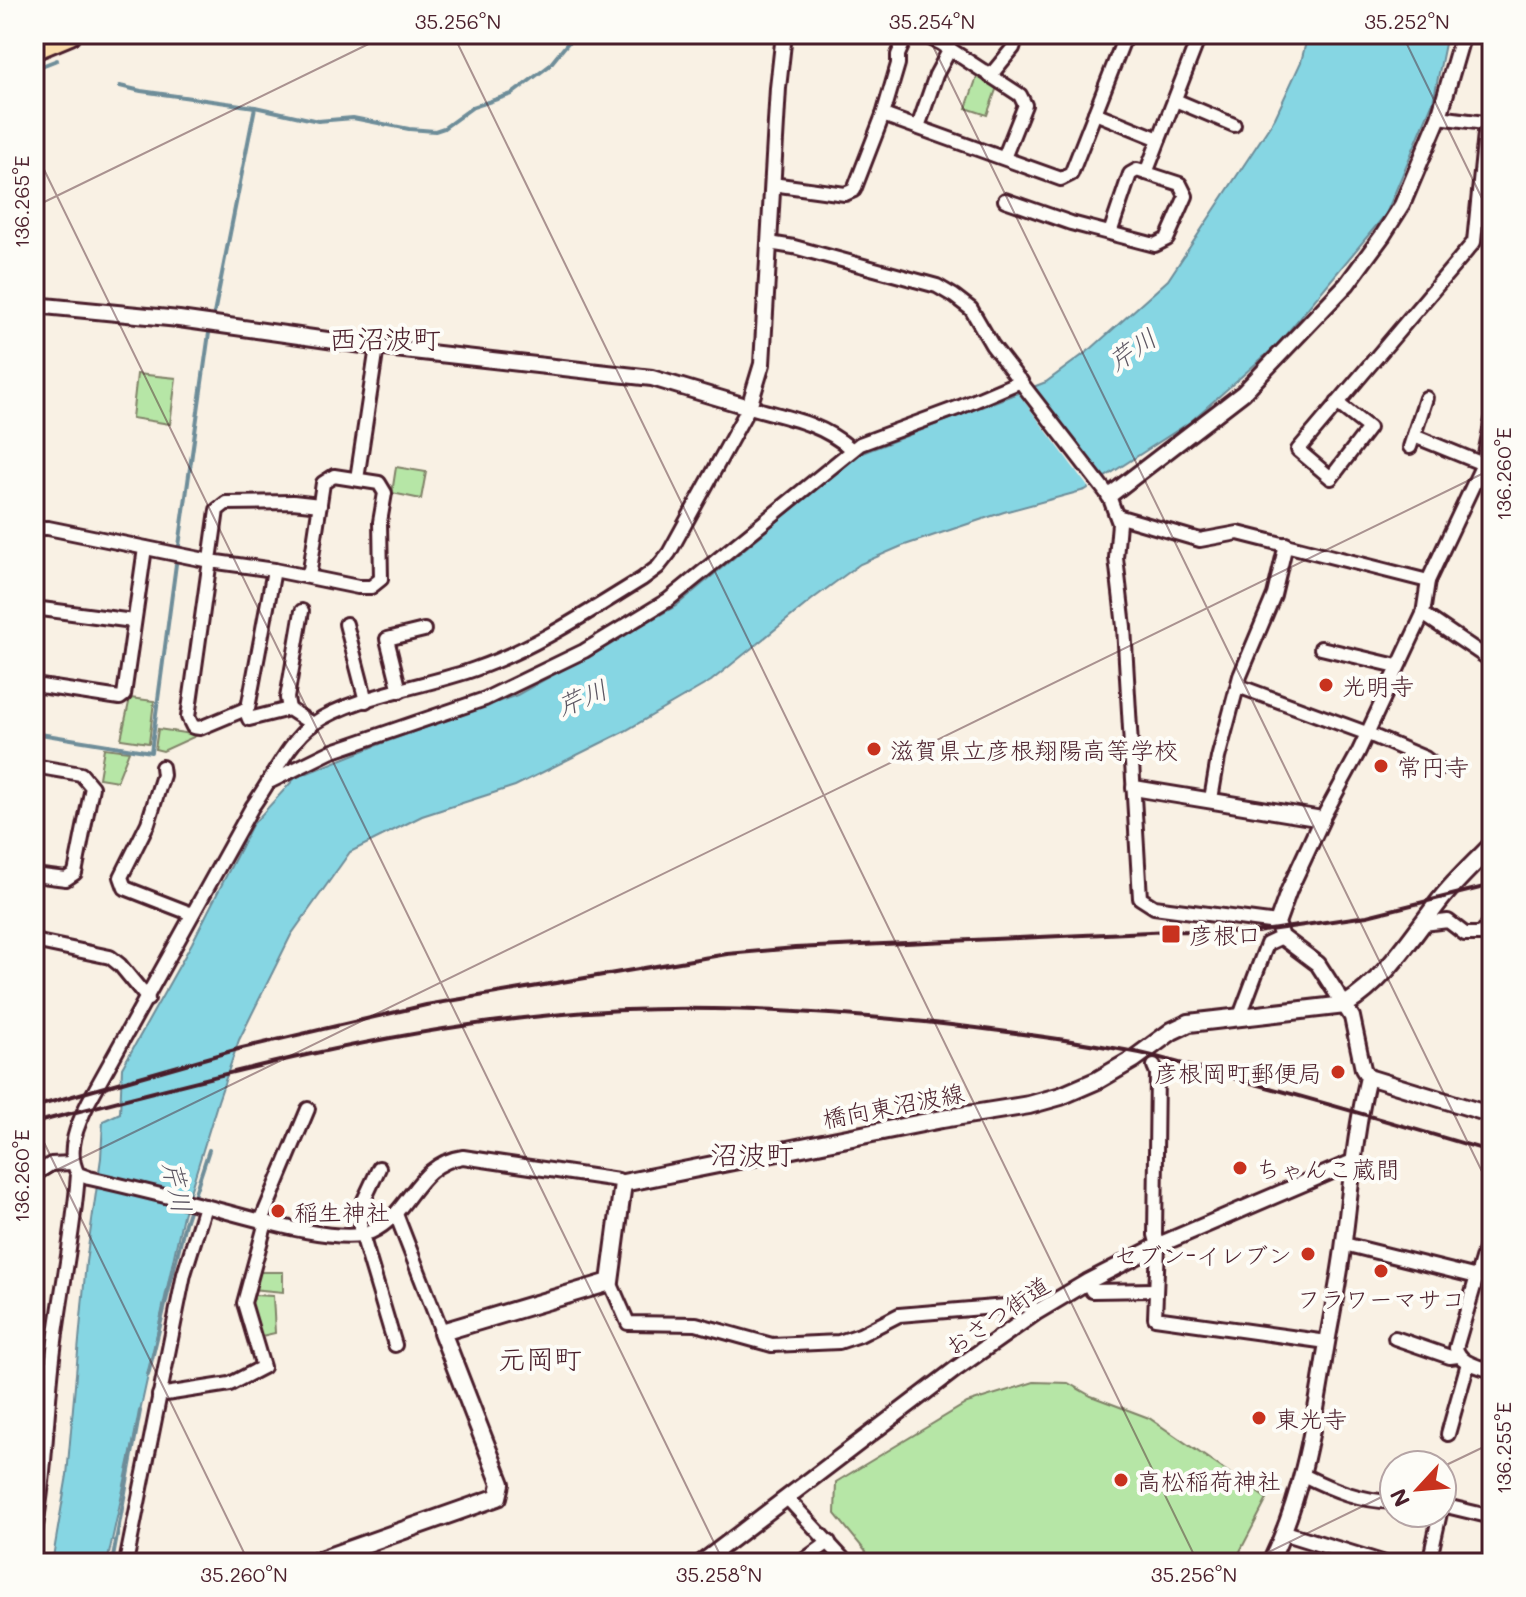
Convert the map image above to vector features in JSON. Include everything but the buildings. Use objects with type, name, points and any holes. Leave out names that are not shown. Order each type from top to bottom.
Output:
[{"type":"highway","points":[[34,49],[70,34]]},
{"type":"main road","points":[[1345,1005],[1393,963],[1442,898],[1492,845]]},
{"type":"main road","name":"橋向東沼波線","points":[[623,1183],[942,1119],[1029,1105],[1061,1096],[1098,1080],[1189,1023],[1345,1005]]},
{"type":"main road","points":[[311,1563],[498,1497],[501,1484],[442,1332],[610,1282],[623,1183]]},
{"type":"street","points":[[34,1537],[43,1489],[40,1415],[76,1208],[80,1172],[75,1137],[85,1110],[252,807],[289,749],[312,724],[366,701],[474,669],[535,643],[630,587],[658,567],[669,553],[749,407],[762,364],[784,34]]},
{"type":"street","points":[[772,184],[845,194],[854,190],[883,115],[898,55],[907,34]]},
{"type":"street","points":[[922,34],[946,42],[1020,95],[1025,105],[1004,158]]},
{"type":"street","points":[[990,76],[1013,48],[1018,34]]},
{"type":"street","points":[[883,115],[1061,179],[1071,174],[1126,34]]},
{"type":"street","points":[[1146,173],[1200,34]]},
{"type":"street","points":[[1104,491],[1243,393],[1347,284],[1402,205],[1439,117],[1463,34]]},
{"type":"street","points":[[918,127],[946,42]]},
{"type":"street","points":[[1175,100],[1234,125]]},
{"type":"street","points":[[1095,113],[1159,139]]},
{"type":"street","points":[[1337,403],[1369,428],[1331,478],[1298,450],[1337,403],[1474,242],[1489,124],[1439,117]]},
{"type":"street","points":[[1005,200],[1071,223],[1155,245],[1167,239],[1186,196],[1180,184],[1137,170],[1130,174],[1110,233]]},
{"type":"street","points":[[769,243],[937,286],[971,309],[992,345],[1104,491],[1117,516],[1119,533],[1116,558],[1124,627],[1140,898],[1154,907],[1280,930],[1318,964],[1352,1017],[1361,1064],[1368,1077],[1353,1162],[1344,1244],[1303,1475],[1285,1533],[1270,1563]]},
{"type":"street","points":[[34,305],[179,319],[377,347],[652,378],[709,397],[809,423],[851,449]]},
{"type":"street","points":[[357,479],[377,347]]},
{"type":"street","points":[[271,781],[330,752],[485,699],[543,672],[639,620],[668,600],[851,449],[877,436],[1024,385]]},
{"type":"street","points":[[1426,398],[1412,442],[1483,464]]},
{"type":"street","points":[[1240,1016],[1267,944],[1280,930],[1289,890],[1423,614],[1428,581],[1483,464],[1492,420]]},
{"type":"street","points":[[34,528],[48,528],[210,561],[358,587],[371,587],[381,579],[380,522],[385,493],[379,483],[334,476],[323,483],[309,577]]},
{"type":"street","points":[[274,570],[248,708],[200,728],[193,727],[190,723],[217,510],[226,503],[293,502],[320,505]]},
{"type":"street","points":[[1117,516],[1200,540],[1238,533],[1428,581]]},
{"type":"street","points":[[1211,799],[1218,758],[1238,686],[1274,595],[1286,544]]},
{"type":"street","points":[[34,685],[120,698],[124,695],[145,548]]},
{"type":"street","points":[[34,608],[133,621]]},
{"type":"street","points":[[302,611],[287,698],[289,709],[312,724]]},
{"type":"street","points":[[1423,614],[1492,661]]},
{"type":"street","points":[[346,624],[366,701]]},
{"type":"street","points":[[400,691],[387,639],[424,630]]},
{"type":"street","points":[[1321,648],[1397,666]]},
{"type":"street","points":[[1238,686],[1366,733],[1425,758],[1439,769]]},
{"type":"street","points":[[245,709],[249,719],[289,709]]},
{"type":"street","points":[[34,766],[81,774],[92,787],[75,873],[66,879],[34,875]]},
{"type":"street","points":[[162,767],[163,775],[148,823],[121,877],[125,888],[192,914]]},
{"type":"street","points":[[1134,788],[1322,819]]},
{"type":"street","points":[[1423,924],[1448,921],[1465,934],[1486,938],[1492,920]]},
{"type":"street","points":[[34,941],[110,957],[148,999]]},
{"type":"street","points":[[1154,1066],[1157,1073],[1155,1235],[1158,1246],[1155,1318],[1327,1342]]},
{"type":"street","points":[[1368,1077],[1492,1115]]},
{"type":"street","points":[[159,1395],[230,1384],[263,1367],[244,1303],[264,1222],[308,1109]]},
{"type":"street","points":[[34,1175],[51,1164],[264,1222],[334,1235],[363,1236],[384,1227],[423,1176],[446,1160],[463,1157],[623,1183]]},
{"type":"street","name":"おさつ街道","points":[[701,1563],[957,1368],[1035,1313],[1158,1246],[1353,1162]]},
{"type":"street","points":[[379,1168],[360,1217],[360,1228],[395,1345]]},
{"type":"street","points":[[126,1563],[200,1204]]},
{"type":"street","points":[[396,1214],[442,1332]]},
{"type":"street","points":[[1448,1434],[1463,1360],[1456,1348],[1492,1225]]},
{"type":"street","points":[[1344,1244],[1477,1277]]},
{"type":"street","points":[[610,1282],[628,1323],[696,1324],[772,1345],[839,1342],[899,1315],[1018,1305],[1031,1306],[1035,1313]]},
{"type":"street","points":[[1087,1282],[1092,1291],[1155,1290]]},
{"type":"street","points":[[1395,1338],[1492,1371]]},
{"type":"street","points":[[1303,1475],[1337,1492],[1378,1500]]},
{"type":"street","points":[[788,1499],[847,1563]]},
{"type":"street","points":[[1458,1509],[1492,1517]]},
{"type":"street","points":[[1429,1563],[1436,1529]]},
{"type":"street","points":[[1285,1533],[1382,1563]]},
{"type":"street","points":[[800,1563],[829,1542]]},
{"type":"green space","points":[[978,74],[997,87],[987,115],[966,108]]},
{"type":"green space","points":[[137,374],[176,378],[170,424],[132,418]]},
{"type":"green space","points":[[396,467],[426,472],[421,499],[392,493]]},
{"type":"green space","points":[[130,698],[154,701],[149,743],[121,739]]},
{"type":"green space","points":[[158,729],[198,735],[163,751],[155,749]]},
{"type":"green space","points":[[104,748],[129,751],[117,781],[99,778]]},
{"type":"green space","points":[[256,1272],[283,1272],[283,1292],[251,1289]]},
{"type":"green space","points":[[254,1295],[273,1296],[275,1333],[257,1337],[247,1302],[254,1299]]},
{"type":"green space","points":[[1034,1382],[1068,1383],[1091,1396],[1149,1418],[1267,1499],[1234,1563],[875,1563],[835,1514],[836,1482],[967,1403]]},
{"type":"water","name":"芹川","points":[[1308,34],[1447,34],[1433,102],[1386,214],[1278,344],[1190,422],[1085,490],[1004,512],[902,546],[860,564],[711,681],[625,731],[515,786],[422,816],[350,852],[291,935],[239,1040],[218,1101],[183,1215],[107,1563],[52,1563],[67,1475],[86,1262],[101,1158],[103,1121],[120,1113],[122,1068],[192,943],[252,825],[295,778],[517,695],[676,606],[857,455],[1046,382],[1092,348],[1168,280],[1275,118],[1301,62]]},
{"type":"pier","points":[[1031,387],[1103,483],[1091,491],[1018,393]]},
{"type":"waterway","points":[[120,86],[255,107],[318,121],[353,118],[435,131],[473,107],[512,94],[549,66],[575,34]]},
{"type":"waterway","points":[[34,69],[57,60]]},
{"type":"waterway","points":[[214,314],[255,107]]},
{"type":"waterway","points":[[179,546],[209,333]]},
{"type":"waterway","points":[[34,733],[151,752],[176,564]]},
{"type":"waterway","name":"芹川","points":[[148,1375],[185,1223],[209,1150]]},
{"type":"waterway","points":[[112,1563],[140,1411]]},
{"type":"railway","points":[[1249,933],[1367,916],[1492,885]]},
{"type":"railway","points":[[34,1107],[242,1048],[426,1005],[727,954],[795,948],[1171,931],[1258,932]]},
{"type":"railway","points":[[34,1123],[291,1058],[420,1033],[552,1015],[692,1009],[832,1014],[925,1022],[1087,1043],[1167,1060],[1492,1152]]},
{"type":"place","name":"光明寺","points":[[1326,685]]},
{"type":"place","name":"滋賀県立彦根翔陽高等学校","points":[[874,749]]},
{"type":"place","name":"常円寺","points":[[1381,766]]},
{"type":"place","name":"彦根口","points":[[1171,934]]},
{"type":"place","name":"彦根岡町郵便局","points":[[1338,1072]]},
{"type":"place","name":"ちゃんこ蔵間","points":[[1240,1168]]},
{"type":"place","name":"稲生神社","points":[[278,1211]]},
{"type":"place","name":"セブン-イレブン","points":[[1308,1254]]},
{"type":"place","name":"フラワーマサコ","points":[[1381,1271]]},
{"type":"place","name":"東光寺","points":[[1259,1418]]},
{"type":"place","name":"高松稲荷神社","points":[[1121,1480]]},
{"type":"district","name":"西沼波町","points":[[385,338]]},
{"type":"district","name":"沼波町","points":[[752,1154]]},
{"type":"district","name":"元岡町","points":[[540,1358]]}]
